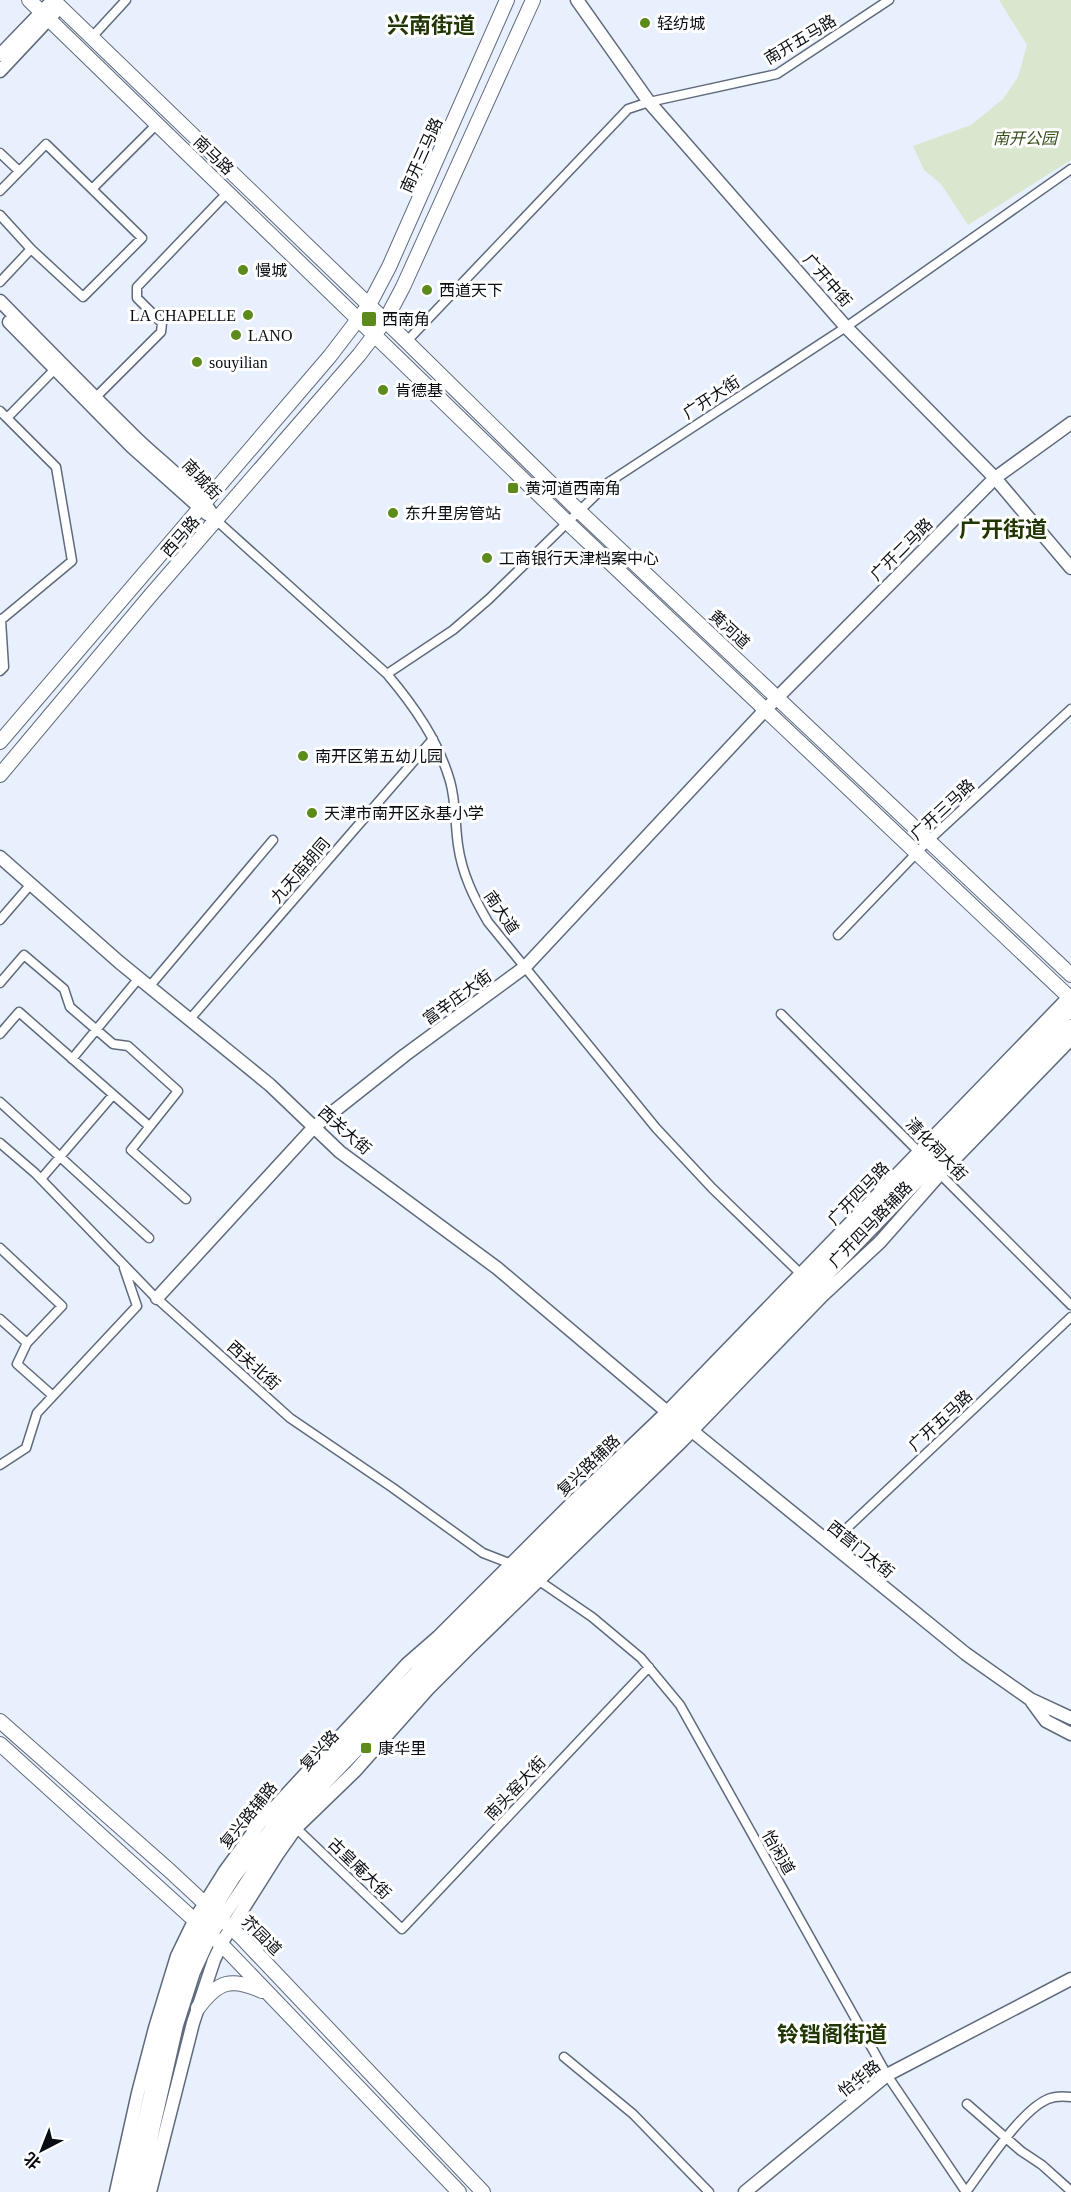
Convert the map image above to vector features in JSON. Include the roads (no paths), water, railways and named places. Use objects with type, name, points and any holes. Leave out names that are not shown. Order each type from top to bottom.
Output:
[{"type":"main road","name":"南马路","points":[[29,0],[374,336]]},
{"type":"main road","name":"南开三马路","points":[[358,320],[369,305],[389,267],[507,0]]},
{"type":"main road","points":[[385,321],[403,287],[533,0]]},
{"type":"main road","name":"南马路","points":[[55,2],[369,305]]},
{"type":"main road","name":"黄河道","points":[[369,305],[579,511],[1071,975]]},
{"type":"main road","name":"西马路","points":[[0,741],[330,356],[358,320]]},
{"type":"main road","name":"西马路","points":[[0,775],[385,321]]},
{"type":"main road","name":"黄河道","points":[[374,336],[1071,1000]]},
{"type":"main road","name":"芥园道","points":[[0,1721],[218,1915],[483,2192]]},
{"type":"main road","points":[[0,1744],[207,1932],[459,2192]]},
{"type":"main road","points":[[198,2008],[213,1991],[230,1982],[249,1985],[275,2000]]},
{"type":"street","points":[[92,37],[126,0]]},
{"type":"street","name":"广开中街","points":[[577,0],[649,102],[846,327],[995,478],[1071,568]]},
{"type":"street","name":"南开五马路","points":[[407,341],[628,109],[649,102],[777,74],[889,0]]},
{"type":"street","points":[[0,71],[55,2]]},
{"type":"street","points":[[0,55],[45,16]]},
{"type":"street","points":[[92,189],[157,124]]},
{"type":"street","points":[[0,190],[46,144],[142,238],[84,297],[31,249],[0,215]]},
{"type":"street","points":[[0,153],[19,171]]},
{"type":"street","name":"广开大街","points":[[387,674],[453,630],[489,599],[609,482],[846,327],[1071,169]]},
{"type":"street","points":[[96,397],[161,332],[162,323],[137,298],[137,287],[228,192]]},
{"type":"street","points":[[0,282],[31,249]]},
{"type":"street","name":"南城街","points":[[0,301],[216,520]]},
{"type":"street","name":"南城街","points":[[0,312],[132,447],[202,505]]},
{"type":"street","points":[[0,671],[4,667],[1,620],[72,561],[56,467],[4,415],[55,369]]},
{"type":"street","name":"广开二马路","points":[[765,710],[995,478],[1071,423]]},
{"type":"street","name":"南大道","points":[[216,520],[387,674],[420,716],[433,739],[450,780],[462,868],[474,898],[488,922],[656,1128],[712,1188],[811,1285]]},
{"type":"street","name":"广开三马路","points":[[838,935],[929,840],[1071,709]]},
{"type":"street","name":"富辛庄大街","points":[[157,1298],[314,1126],[405,1055],[525,967],[765,710]]},
{"type":"street","name":"九天庙胡同","points":[[190,1019],[433,739]]},
{"type":"street","points":[[149,987],[273,840]]},
{"type":"street","name":"西关大街","points":[[0,857],[149,987],[270,1085],[340,1152],[512,1280],[679,1421]]},
{"type":"street","points":[[0,921],[31,884]]},
{"type":"street","points":[[0,983],[24,955],[64,989],[70,1007],[113,1044],[128,1046],[178,1091],[131,1150],[186,1199]]},
{"type":"street","points":[[72,1059],[140,978]]},
{"type":"street","name":"广开四马路","points":[[930,1163],[1071,1000]]},
{"type":"street","points":[[0,1034],[19,1012],[149,1126]]},
{"type":"street","name":"清化祠大街","points":[[781,1014],[1071,1305]]},
{"type":"street","name":"广开四马路","points":[[679,1421],[930,1163],[1071,1026]]},
{"type":"street","name":"广开四马路辅路","points":[[679,1421],[811,1285],[880,1242],[930,1163],[1071,1039]]},
{"type":"street","points":[[41,1179],[113,1095]]},
{"type":"street","points":[[0,1102],[148,1238]]},
{"type":"street","name":"西关北街","points":[[0,1143],[41,1179],[157,1298],[290,1418],[483,1553],[525,1572]]},
{"type":"street","points":[[0,1248],[62,1306],[27,1343],[17,1364],[52,1395]]},
{"type":"street","points":[[0,1465],[26,1448],[37,1413],[137,1306],[123,1265]]},
{"type":"street","name":"广开五马路","points":[[829,1545],[1071,1317]]},
{"type":"street","points":[[0,1319],[27,1343]]},
{"type":"street","name":"复兴路","points":[[128,2192],[167,2020],[188,1958],[218,1915],[291,1821],[525,1572],[679,1421]]},
{"type":"street","name":"西营门大街","points":[[679,1421],[966,1654],[1030,1699],[1071,1718]]},
{"type":"street","name":"复兴路辅路","points":[[218,1915],[277,1855],[296,1828],[356,1771],[428,1689],[525,1572],[575,1500],[679,1421]]},
{"type":"street","name":"复兴路辅路","points":[[116,2192],[138,2093],[177,1956],[207,1932],[218,1915],[260,1823],[407,1664],[525,1572],[679,1421]]},
{"type":"street","name":"复兴路","points":[[218,1915],[233,1879],[290,1806],[435,1652],[525,1572]]},
{"type":"street","name":"怡闲道","points":[[525,1572],[592,1617],[641,1658],[680,1705],[887,2075],[966,2192]]},
{"type":"street","name":"南头窑大街","points":[[402,1929],[649,1667]]},
{"type":"street","name":"西营门大街","points":[[1030,1699],[1046,1721],[1071,1734]]},
{"type":"street","points":[[260,1823],[271,1814],[290,1806]]},
{"type":"street","name":"古皇庵大街","points":[[296,1828],[402,1929]]},
{"type":"street","name":"复兴路","points":[[139,2192],[180,2015],[207,1932]]},
{"type":"street","name":"复兴路辅路","points":[[150,2192],[171,2104],[198,2008],[207,1932]]},
{"type":"street","name":"怡华路","points":[[745,2192],[887,2075],[1071,1979]]},
{"type":"street","points":[[564,2057],[633,2114],[709,2192]]},
{"type":"street","points":[[966,2192],[1007,2138],[1037,2105],[1048,2099],[1071,2097]]},
{"type":"street","points":[[148,2153],[171,2104]]},
{"type":"street","points":[[966,2104],[1071,2191]]},
{"type":"place","name":"轻纺城","points":[[645,23]]},
{"type":"place","name":"慢城","points":[[243,270]]},
{"type":"place","name":"西道天下","points":[[427,290]]},
{"type":"place","name":"LA CHAPELLE","points":[[248,315]]},
{"type":"place","name":"西南角","points":[[369,319]]},
{"type":"place","name":"LANO","points":[[236,335]]},
{"type":"place","name":"souyilian","points":[[197,362]]},
{"type":"place","name":"肯德基","points":[[383,390]]},
{"type":"place","name":"黄河道西南角","points":[[513,488]]},
{"type":"place","name":"东升里房管站","points":[[393,513]]},
{"type":"place","name":"工商银行天津档案中心","points":[[487,558]]},
{"type":"place","name":"南开区第五幼儿园","points":[[303,756]]},
{"type":"place","name":"天津市南开区永基小学","points":[[312,813]]},
{"type":"place","name":"康华里","points":[[366,1748]]},
{"type":"district","name":"兴南街道","points":[[431,25]]},
{"type":"district","name":"广开街道","points":[[1003,529]]},
{"type":"district","name":"铃铛阁街道","points":[[832,2034]]},
{"type":"park label","name":"南开公园","points":[[1025,138]]}]
